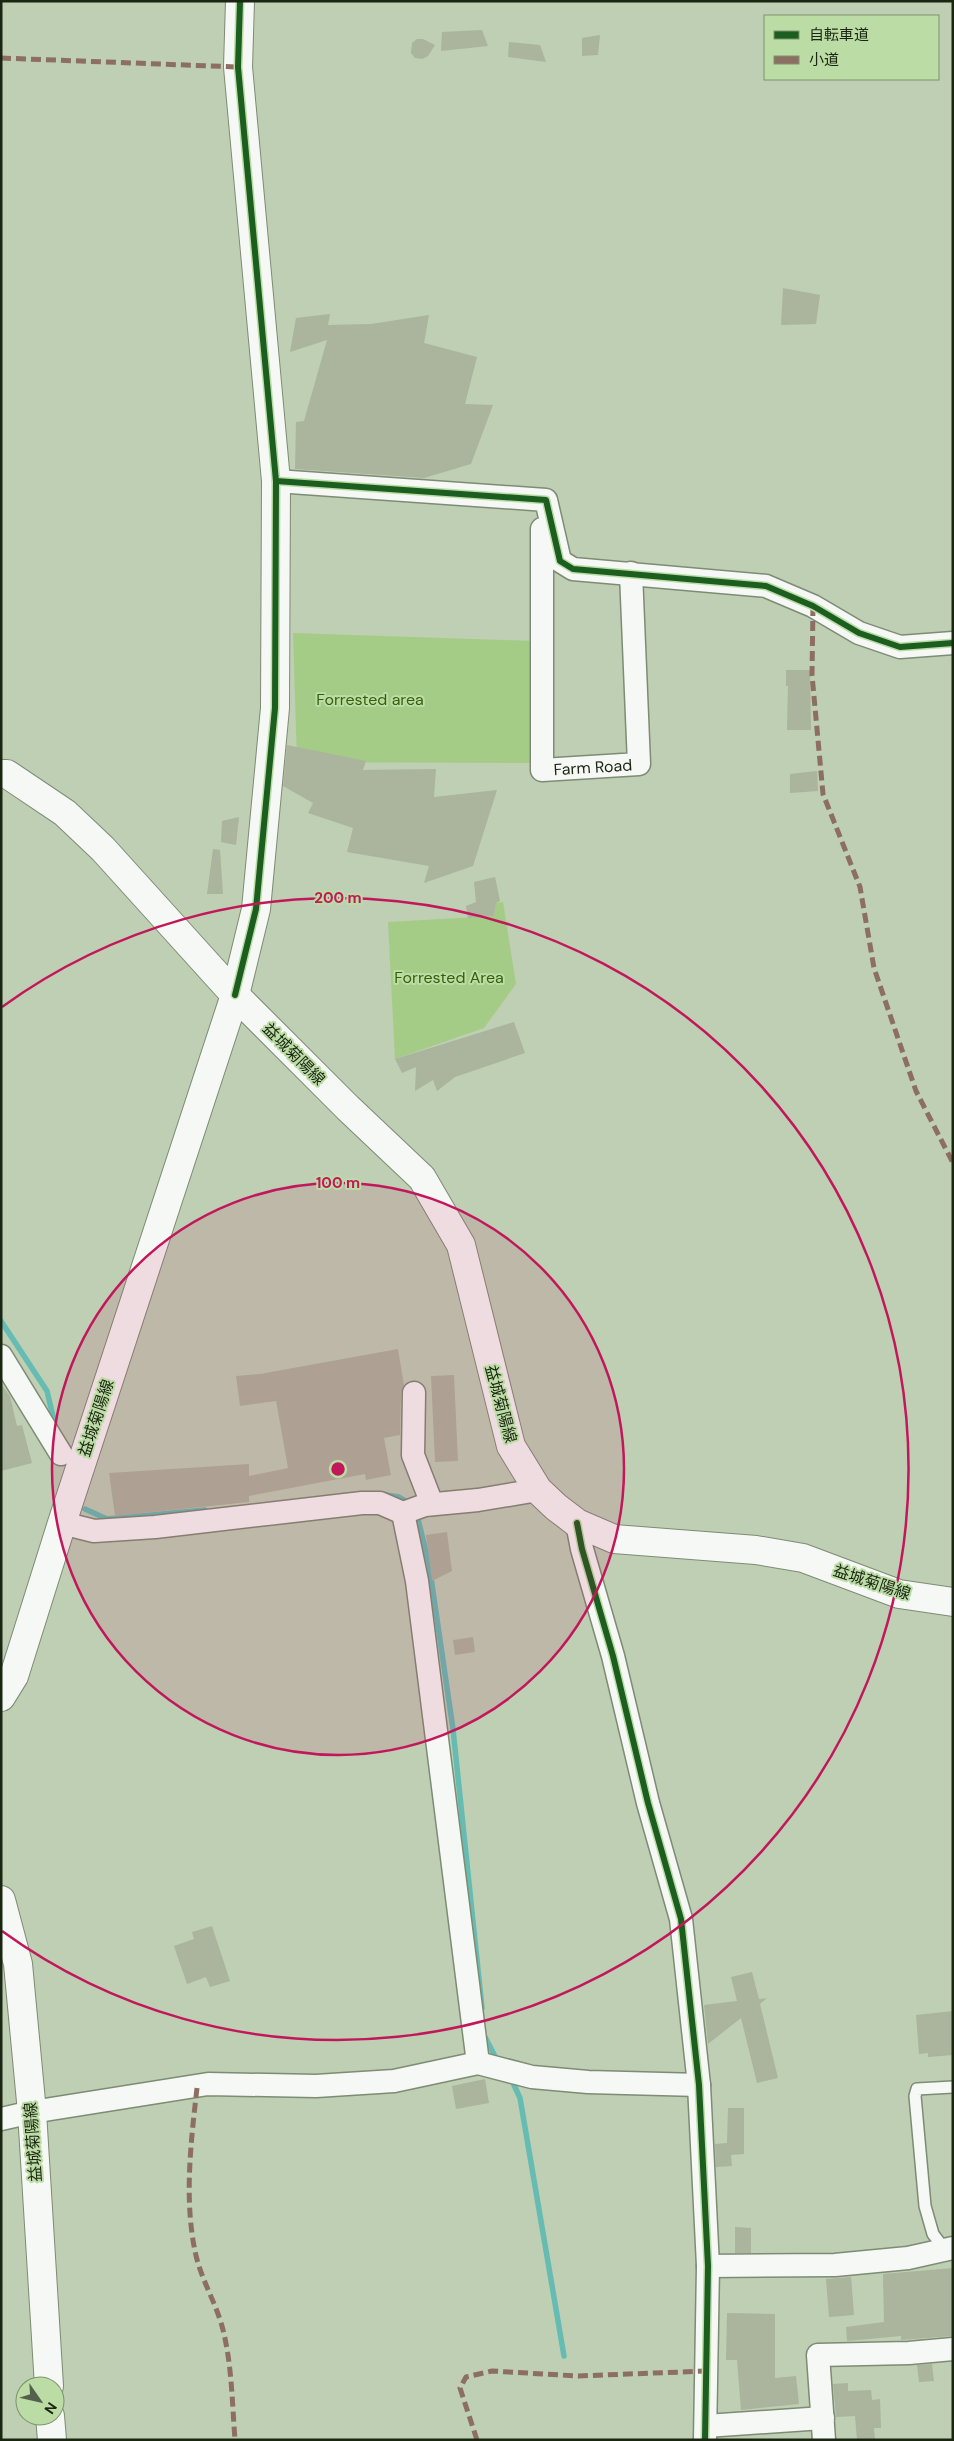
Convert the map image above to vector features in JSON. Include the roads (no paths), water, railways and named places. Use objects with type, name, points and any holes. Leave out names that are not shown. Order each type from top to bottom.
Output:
[{"type":"main road","points":[[235,995],[256,909],[275,708],[276,481],[238,67],[240,1]]},
{"type":"main road","name":"益城菊陽線","points":[[1,774],[7,774],[65,813],[103,849],[235,995],[348,1108],[422,1178],[461,1245],[511,1446],[538,1490],[577,1523],[614,1539],[756,1550],[803,1558],[899,1594],[953,1602]]},
{"type":"main road","name":"益城菊陽線","points":[[1,1698],[14,1676],[62,1522],[235,995]]},
{"type":"main road","name":"益城菊陽線","points":[[1,1900],[18,1964],[32,2112],[48,2376]]},
{"type":"main road","points":[[51,2426],[52,2440]]},
{"type":"street","points":[[276,481],[546,500],[560,561],[573,569],[766,586],[813,606],[859,633],[900,647],[953,643]]},
{"type":"street","name":"Farm Road","points":[[525,499],[538,516],[543,534],[542,770],[639,764],[631,574]]},
{"type":"street","points":[[1,1356],[61,1454]]},
{"type":"street","points":[[414,1393],[414,1455],[432,1504]]},
{"type":"street","points":[[62,1522],[94,1531],[156,1527],[362,1503],[380,1503],[403,1513],[432,1504],[478,1500],[538,1490]]},
{"type":"street","points":[[403,1513],[417,1581],[478,2063]]},
{"type":"street","points":[[577,1523],[582,1550],[613,1656],[648,1803],[681,1919],[699,2085],[708,2266],[705,2433],[823,2429],[818,2355],[909,2353],[953,2349]]},
{"type":"street","points":[[1,2119],[32,2112],[208,2084],[316,2086],[394,2081],[478,2063],[532,2077],[588,2082],[699,2085]]},
{"type":"street","points":[[708,2266],[835,2265],[908,2258],[949,2249]]},
{"type":"lane","points":[[949,2249],[933,2234],[925,2206],[915,2096],[917,2089],[953,2087]]},
{"type":"waterway","points":[[1,1321],[47,1391],[55,1425]]},
{"type":"waterway","points":[[386,1495],[399,1497],[409,1503]]},
{"type":"waterway","points":[[85,1509],[107,1519],[205,1510]]},
{"type":"waterway","points":[[417,1515],[429,1564],[453,1729],[482,2008]]},
{"type":"waterway","points":[[485,2037],[498,2062]]},
{"type":"waterway","points":[[514,2085],[520,2098],[564,2356]]},
{"type":"park label","name":"Forrested area","points":[[370,699]]},
{"type":"park label","name":"Forrested Area","points":[[449,977]]}]
